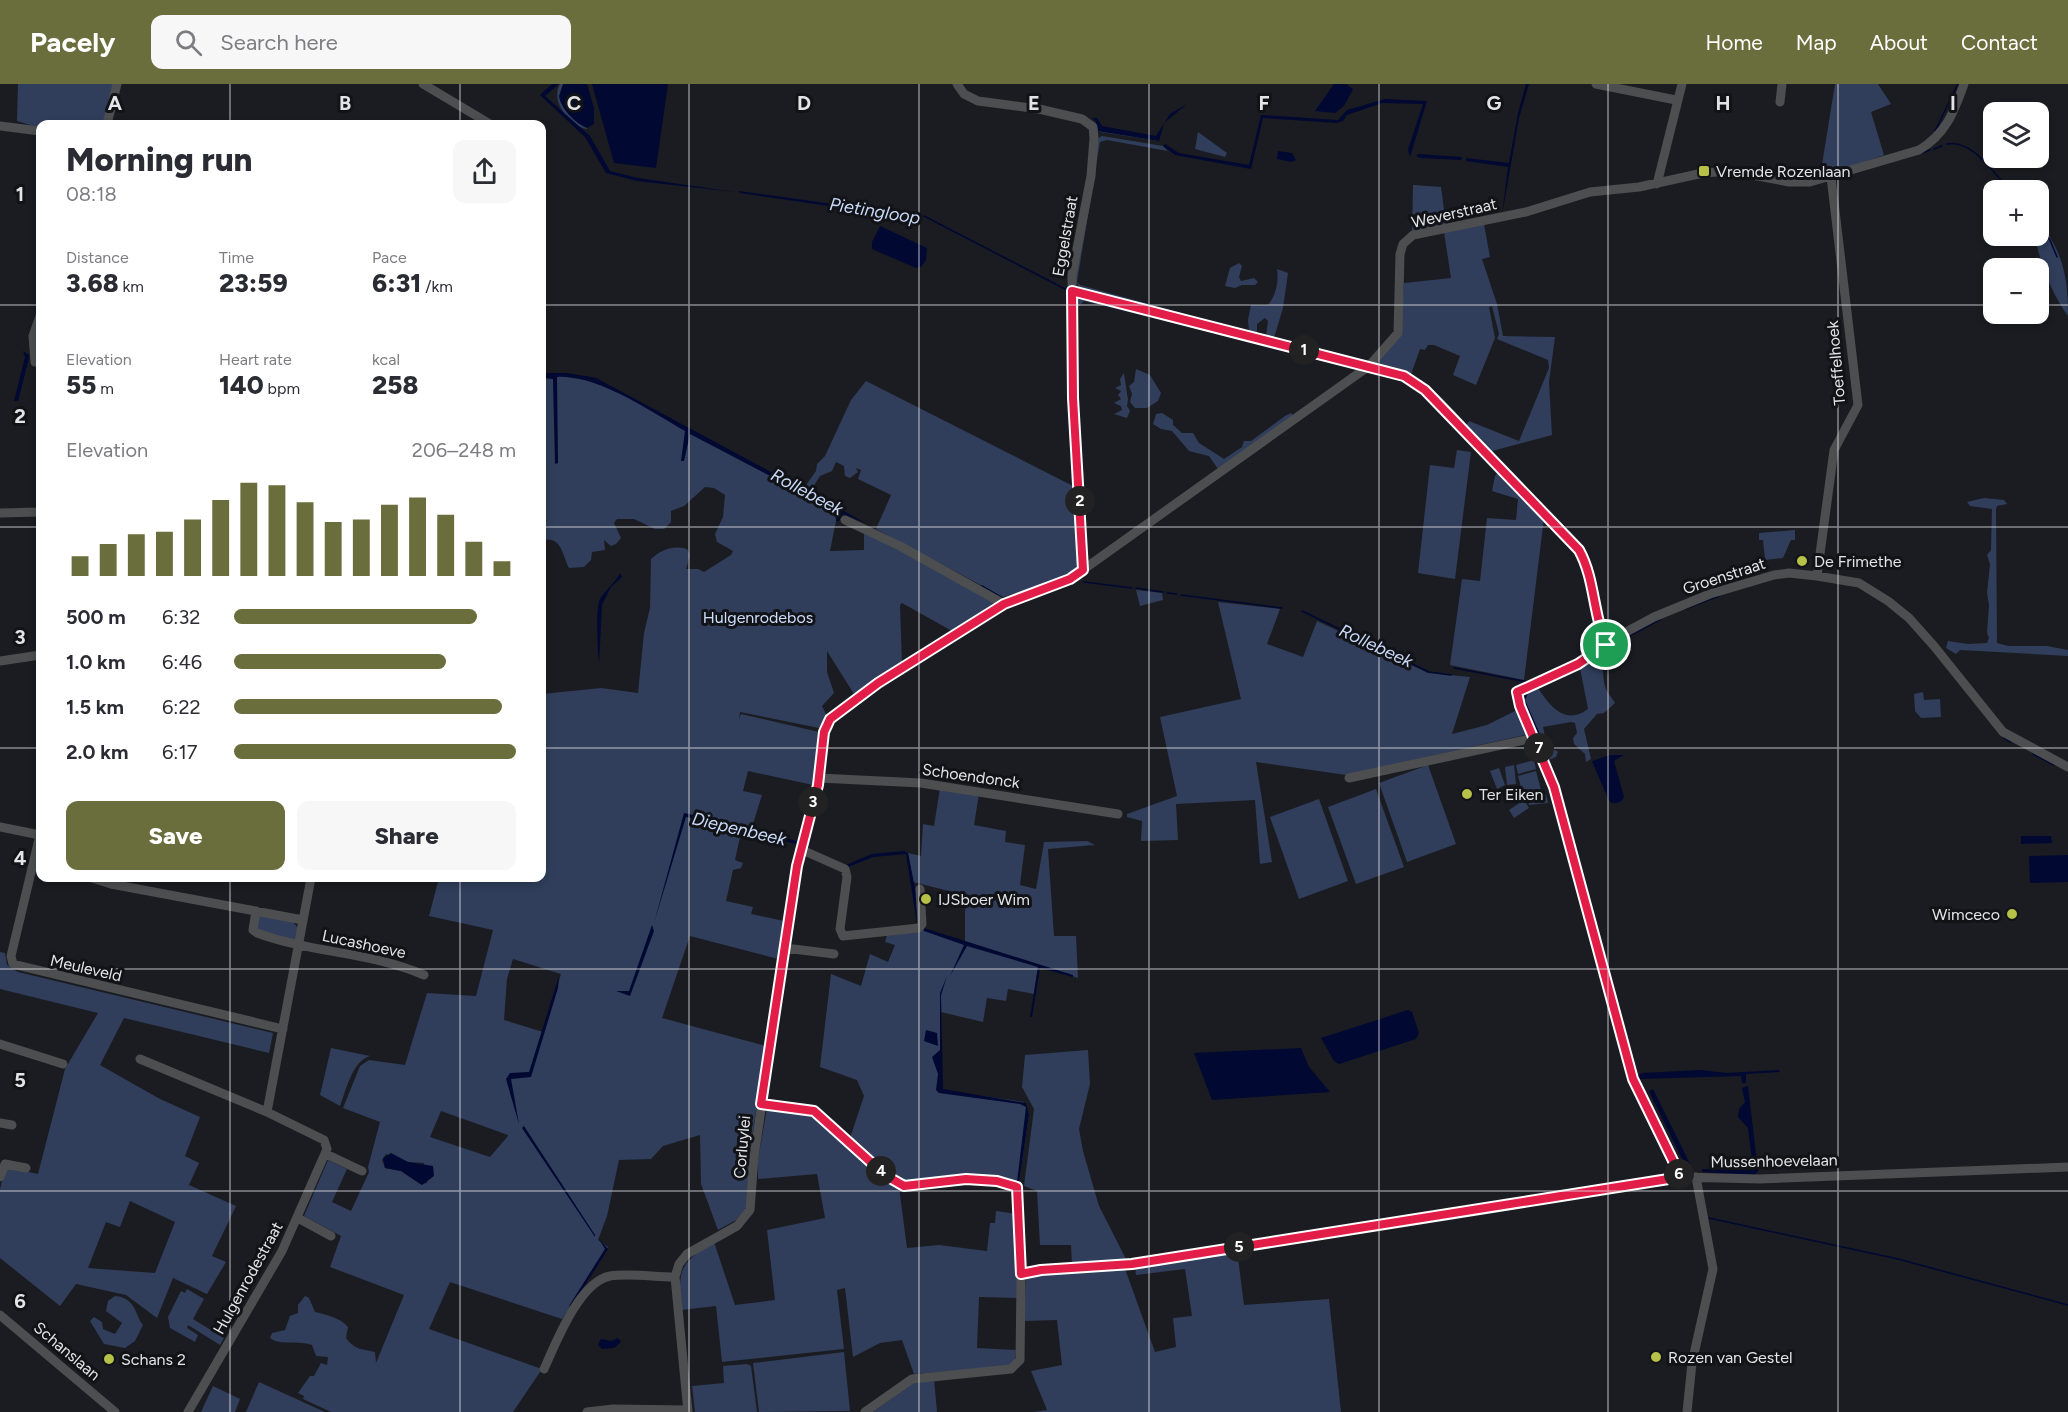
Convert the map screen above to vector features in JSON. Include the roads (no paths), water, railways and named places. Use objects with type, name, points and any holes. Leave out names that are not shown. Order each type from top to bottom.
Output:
[{"type":"street","points":[[108,120],[117,84]]},
{"type":"street","points":[[423,84],[483,120]]},
{"type":"street","name":"Eggelstraat","points":[[957,84],[964,94],[978,101],[1057,113],[1086,120],[1093,127],[1090,176],[1072,275],[1073,398],[1083,570]]},
{"type":"street","points":[[1596,84],[1676,100]]},
{"type":"street","points":[[1657,184],[1676,100],[1682,84]]},
{"type":"street","points":[[1780,102],[1782,84]]},
{"type":"street","name":"Weverstraat","points":[[1004,604],[1063,582],[1083,570],[1369,366],[1398,333],[1400,254],[1408,238],[1419,233],[1526,212],[1590,192],[1657,184],[1703,173],[1731,171],[1799,183],[1830,177],[1919,150],[1929,144],[1949,122],[1964,84]]},
{"type":"street","points":[[0,126],[36,130]]},
{"type":"street","name":"Toeffelhoek","points":[[1816,576],[1834,450],[1858,405],[1830,177]]},
{"type":"street","points":[[1072,291],[1404,376],[1425,390],[1579,550],[1586,564],[1598,621],[1606,645]]},
{"type":"street","points":[[36,327],[33,336],[36,362]]},
{"type":"street","points":[[0,513],[36,512]]},
{"type":"street","points":[[845,520],[900,546],[1004,604]]},
{"type":"street","name":"Groenstraat","points":[[1534,738],[1517,692],[1578,664],[1653,617],[1739,584],[1789,573],[1859,583],[1896,607],[1939,651],[2003,732],[2068,767]]},
{"type":"street","name":"Corluylei","points":[[675,1277],[679,1264],[687,1254],[737,1226],[750,1210],[761,1104],[800,849],[819,778],[824,732],[830,719],[878,683],[1004,604]]},
{"type":"street","points":[[0,661],[36,656]]},
{"type":"street","points":[[1349,778],[1534,738],[1554,787],[1633,1079],[1681,1177]]},
{"type":"street","name":"Schoendonck","points":[[819,778],[921,783],[1118,814]]},
{"type":"street","points":[[0,827],[36,834]]},
{"type":"street","points":[[800,849],[845,869],[847,877],[840,929],[843,936],[919,928],[922,924],[920,889]]},
{"type":"street","name":"Meuleveld","points":[[36,865],[11,956],[11,961],[16,967],[283,1029]]},
{"type":"street","points":[[105,882],[303,920]]},
{"type":"street","points":[[267,1112],[310,882]]},
{"type":"street","name":"Lucashoeve","points":[[256,911],[254,932],[298,946],[404,966],[424,975]]},
{"type":"street","points":[[785,948],[834,954]]},
{"type":"street","points":[[0,1044],[63,1064]]},
{"type":"street","points":[[140,1059],[267,1112],[324,1140],[328,1145],[326,1155],[362,1172]]},
{"type":"street","points":[[761,1104],[814,1111],[885,1175],[904,1186],[966,1179],[997,1181],[1017,1187],[1021,1274],[1021,1347],[1016,1366],[1011,1369],[912,1379],[864,1412]]},
{"type":"street","points":[[0,1123],[12,1125]]},
{"type":"street","name":"Hulgenrodestraat","points":[[188,1412],[298,1218],[326,1155]]},
{"type":"street","points":[[0,1177],[5,1164],[26,1168]]},
{"type":"street","name":"Mussenhoevelaan","points":[[1021,1274],[1041,1270],[1132,1264],[1681,1177],[1760,1179],[2068,1167]]},
{"type":"street","points":[[1687,1412],[1692,1363],[1713,1269],[1696,1177]]},
{"type":"street","points":[[298,1218],[331,1236]]},
{"type":"street","points":[[544,1369],[570,1312],[601,1280],[614,1276],[675,1277],[688,1411],[612,1409],[587,1412]]},
{"type":"street","name":"Schanslaan","points":[[0,1315],[115,1412]]},
{"type":"water","points":[[552,84],[559,84],[545,96],[590,136],[610,171],[638,178],[735,192],[637,181],[606,173],[585,137],[540,95]]},
{"type":"water","points":[[563,84],[587,84],[594,108],[594,124],[587,128],[582,126],[566,111],[559,96]]},
{"type":"water","points":[[592,84],[668,84],[656,168],[614,163]]},
{"type":"water","points":[[1334,84],[1346,84],[1353,89],[1344,106],[1335,113],[1315,111]]},
{"type":"water","points":[[1526,84],[1529,84],[1519,118],[1502,215],[1508,167],[1466,161],[1466,158],[1509,163]]},
{"type":"water","points":[[1385,99],[1427,101],[1410,157],[1408,150],[1423,104],[1382,103],[1347,115],[1343,121],[1337,123],[1263,118],[1251,169],[1175,155],[1163,146],[1165,144],[1179,153],[1249,165],[1261,115],[1338,120],[1347,110]]},
{"type":"water","points":[[1187,104],[1165,123],[1170,114]]},
{"type":"water","points":[[1092,118],[1097,118],[1102,126],[1156,136],[1164,124],[1159,141],[1097,131],[1096,122]]},
{"type":"water","points":[[1278,151],[1292,153],[1296,160],[1291,162],[1277,159]]},
{"type":"water","points":[[1418,154],[1462,157],[1461,160],[1421,158],[1416,156]]},
{"type":"water","points":[[739,191],[885,211],[924,214],[884,214],[740,193]]},
{"type":"water","points":[[880,226],[927,248],[926,260],[921,267],[916,268],[872,249],[872,242]]},
{"type":"water","points":[[23,351],[29,355],[29,358],[18,401],[14,401],[25,357]]},
{"type":"water","points":[[546,373],[567,373],[596,378],[866,523],[843,514],[839,521],[836,521],[839,512],[690,434],[684,461],[681,461],[685,431],[623,395],[572,377],[557,377],[558,463],[555,464],[553,379],[546,378]]},
{"type":"water","points":[[620,573],[622,577],[611,587],[602,605],[599,664],[598,604]]},
{"type":"water","points":[[1530,689],[1525,700],[1550,757],[1547,758],[1522,702],[1522,695]]},
{"type":"water","points":[[1610,755],[1624,755],[1614,761],[1624,797],[1615,803],[1609,801],[1592,761]]},
{"type":"water","name":"Diepenbeek","points":[[684,813],[797,841],[796,844],[686,817],[654,923]]},
{"type":"water","points":[[2021,836],[2051,836],[2052,843],[2021,844]]},
{"type":"water","points":[[904,851],[908,853],[918,903],[917,924],[906,854],[873,857],[848,867],[846,865],[872,854]]},
{"type":"water","points":[[2068,855],[2068,882],[2030,883],[2029,856]]},
{"type":"water","points":[[652,925],[654,931],[630,996],[616,991],[629,991]]},
{"type":"water","points":[[924,928],[1073,975],[1073,977],[1040,968],[1032,1017],[1030,1017],[1038,967],[967,946],[950,976],[964,945],[924,931]]},
{"type":"water","points":[[559,976],[558,988],[531,1077],[511,1079],[519,1124],[506,1079],[510,1073],[529,1072]]},
{"type":"water","points":[[947,976],[941,995],[943,1089],[1026,1103],[1029,1115],[1019,1183],[1017,1182],[1026,1107],[1020,1104],[939,1093],[936,1090],[938,1074],[932,1057],[940,1050],[940,993]]},
{"type":"water","points":[[1408,1010],[1412,1012],[1419,1033],[1416,1039],[1339,1064],[1334,1061],[1321,1038]]},
{"type":"water","points":[[926,1030],[937,1033],[938,1046],[924,1041]]},
{"type":"water","points":[[1301,1048],[1309,1067],[1330,1092],[1212,1100],[1194,1053]]},
{"type":"water","points":[[1700,1070],[1727,1073],[1779,1070],[1780,1072],[1746,1074],[1746,1083],[1742,1083],[1741,1076],[1638,1079],[1636,1076],[1643,1073]]},
{"type":"water","points":[[1748,1086],[1758,1172],[1754,1175],[1702,1172],[1702,1169],[1753,1170],[1748,1128],[1738,1117],[1739,1109],[1745,1102],[1742,1088]]},
{"type":"water","points":[[1653,1089],[1692,1170],[1687,1169],[1649,1091]]},
{"type":"water","points":[[524,1126],[595,1235],[595,1237],[522,1128]]},
{"type":"water","points":[[391,1153],[408,1162],[433,1166],[434,1176],[422,1185],[401,1171],[385,1168],[383,1158]]},
{"type":"water","points":[[599,1239],[608,1249],[571,1307],[569,1306],[605,1249]]},
{"type":"water","points":[[618,1338],[621,1342],[614,1348],[602,1349],[598,1345],[601,1339],[611,1341]]},
{"type":"waterway","points":[[1935,131],[1958,84]]},
{"type":"waterway","points":[[1947,144],[1955,144],[1971,150],[2001,180]]},
{"type":"waterway","points":[[1934,149],[1942,146]]},
{"type":"waterway","points":[[1922,153],[1930,150]]},
{"type":"waterway","name":"Pietingloop","points":[[924,216],[1067,290]]},
{"type":"waterway","points":[[2049,239],[2057,257]]},
{"type":"waterway","name":"Rollebeek","points":[[1011,596],[1068,574]]},
{"type":"waterway","name":"Rollebeek","points":[[1084,582],[1132,588]]},
{"type":"waterway","name":"Rollebeek","points":[[982,586],[1004,599]]},
{"type":"waterway","name":"Rollebeek","points":[[1136,588],[1163,592]]},
{"type":"waterway","name":"Rollebeek","points":[[1167,593],[1177,594]]},
{"type":"waterway","name":"Rollebeek","points":[[1181,595],[1282,608]]},
{"type":"waterway","name":"Rollebeek","points":[[1685,609],[1719,596]]},
{"type":"waterway","name":"Rollebeek","points":[[1302,611],[1429,672],[1451,675]]},
{"type":"waterway","name":"Rollebeek","points":[[1622,640],[1661,619]]},
{"type":"waterway","name":"Rollebeek","points":[[1454,668],[1528,682]]},
{"type":"waterway","name":"Rollebeek","points":[[2004,738],[2011,742]]},
{"type":"waterway","name":"Rollebeek","points":[[2033,754],[2054,765]]},
{"type":"waterway","points":[[1709,1218],[1898,1259],[2068,1305]]},
{"type":"place","name":"Vremde Rozenlaan","points":[[1704,171]]},
{"type":"place","name":"De Frimethe","points":[[1802,561]]},
{"type":"place","name":"Ter Eiken","points":[[1467,794]]},
{"type":"place","name":"IJSboer Wim","points":[[926,899]]},
{"type":"place","name":"Wimceco","points":[[2012,914]]},
{"type":"place","name":"Rozen van Gestel","points":[[1656,1357]]},
{"type":"place","name":"Schans 2","points":[[109,1359]]},
{"type":"park label","name":"Hulgenrodebos","points":[[758,617]]}]
